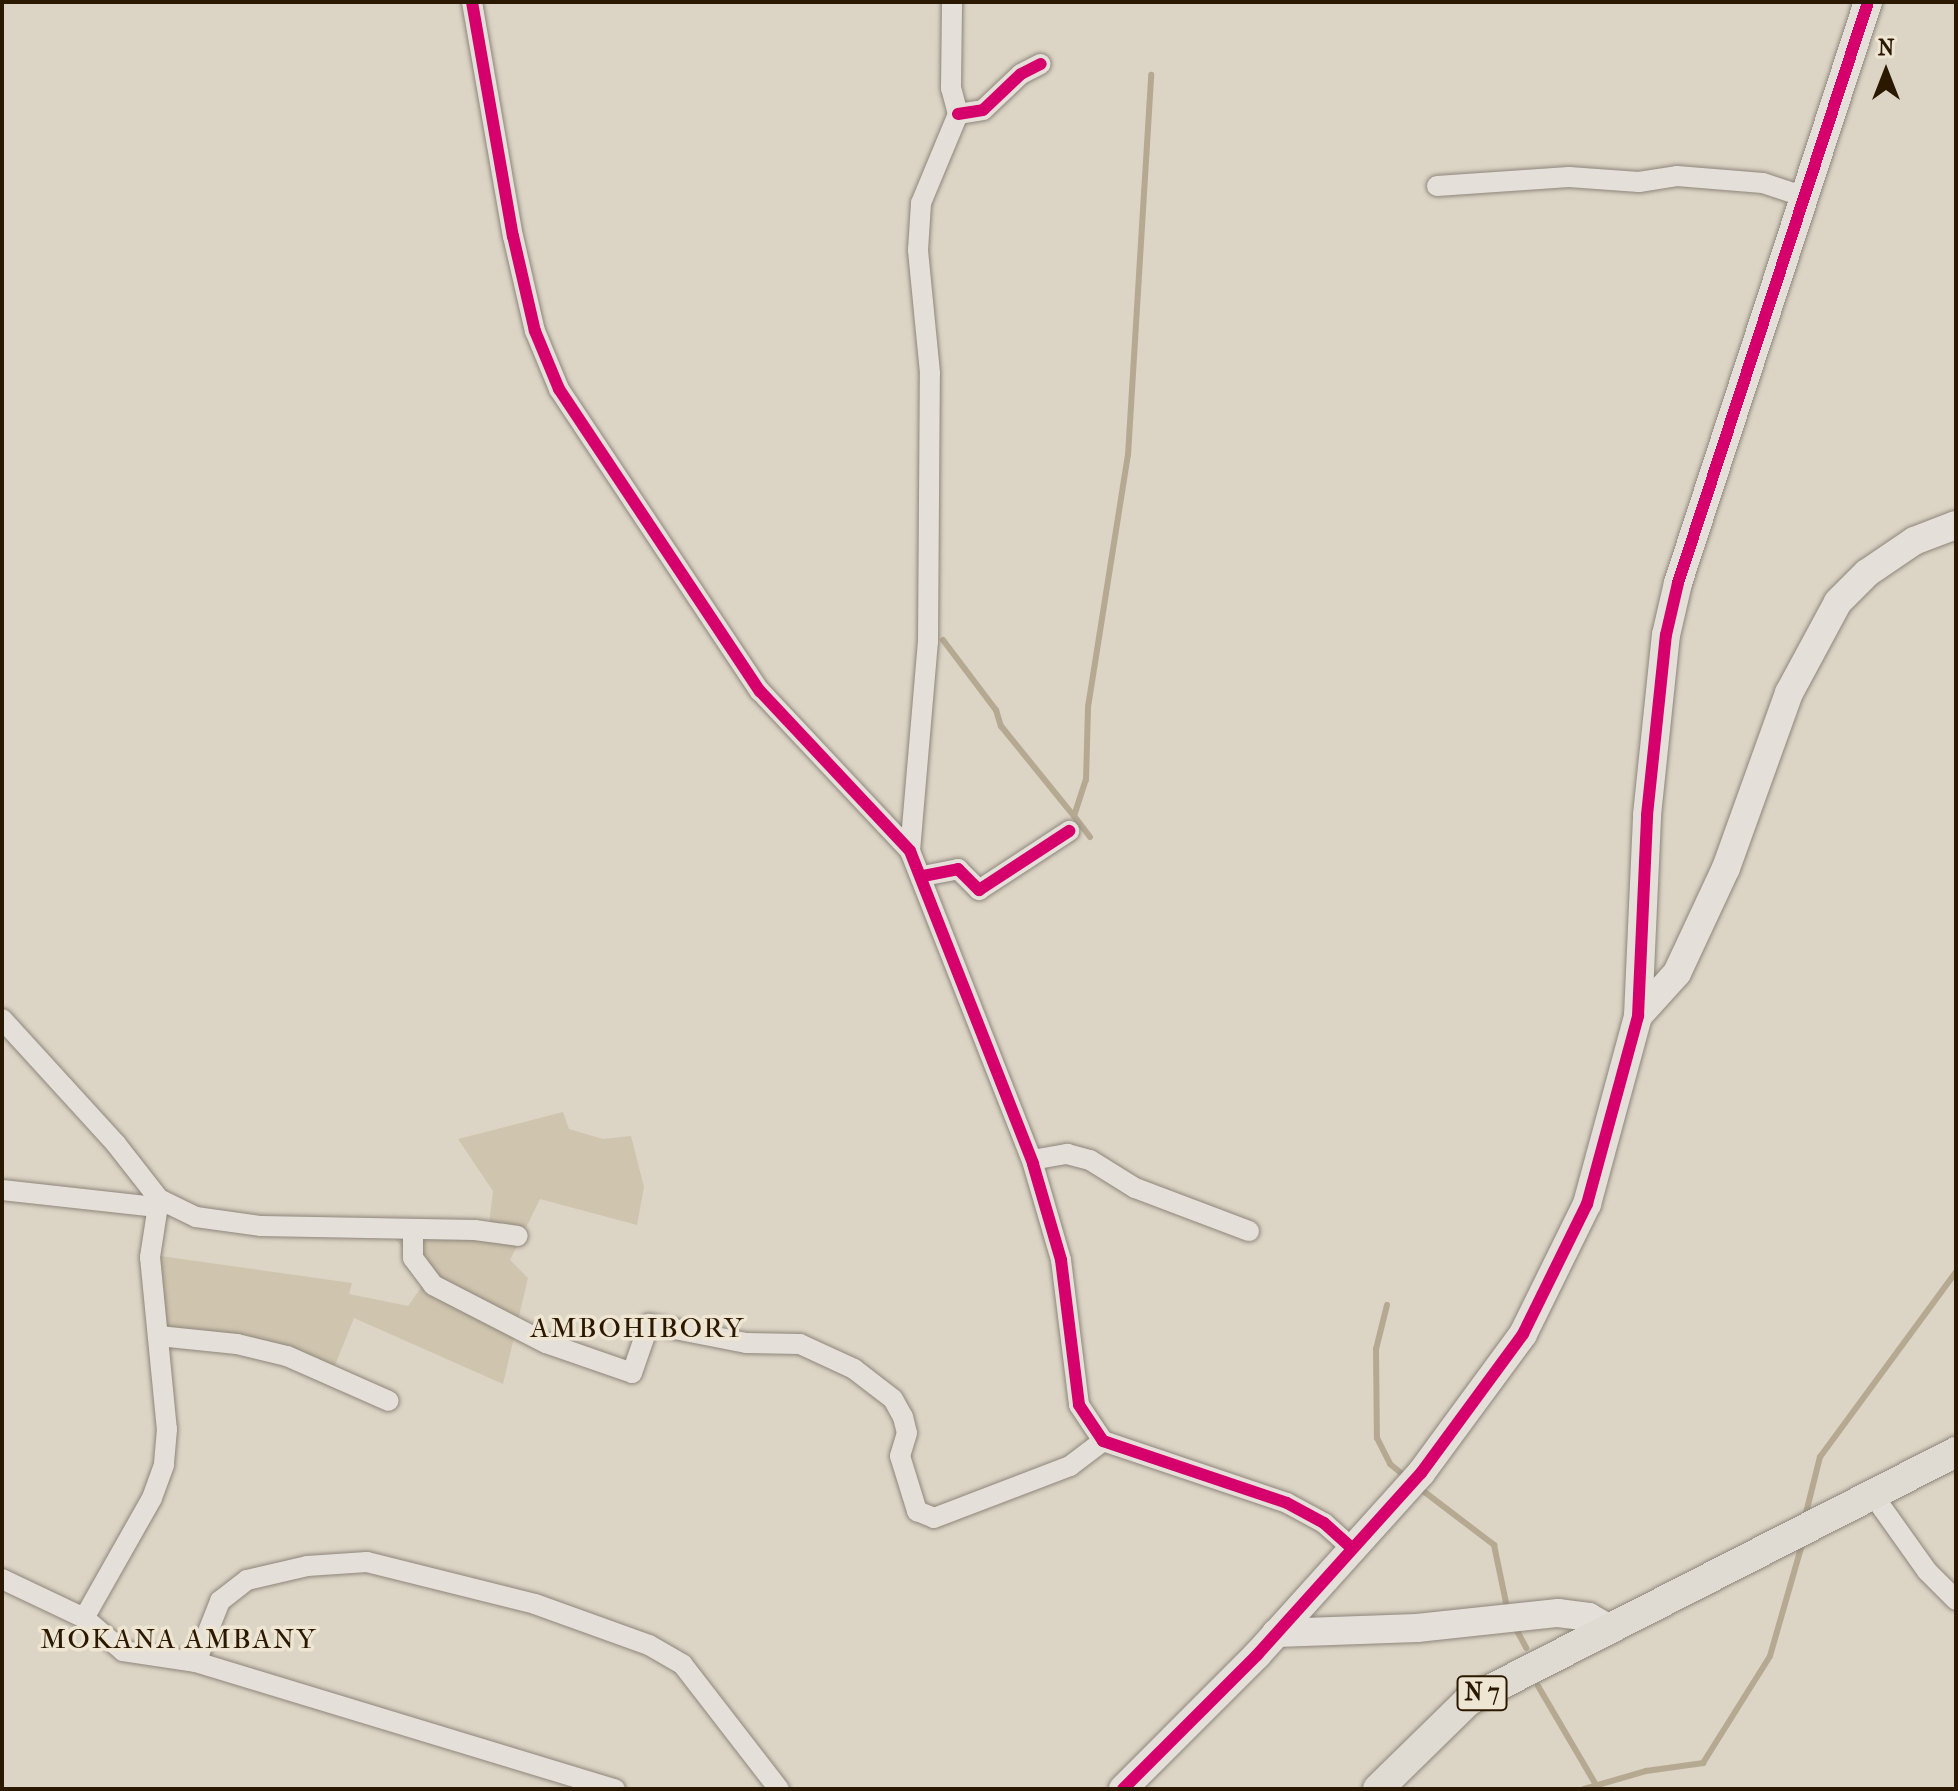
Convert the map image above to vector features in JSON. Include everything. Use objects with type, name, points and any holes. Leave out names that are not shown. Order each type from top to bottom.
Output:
[{"type":"main road","name":"N 7","points":[[1378,1789],[1468,1701],[1608,1628],[1782,1544],[1956,1452]]},
{"type":"street","points":[[472,2],[513,236],[535,331],[559,389],[760,691],[910,851],[923,876],[1034,1168],[1061,1260],[1079,1405],[1103,1441],[1287,1503],[1324,1523],[1352,1548]]},
{"type":"street","points":[[910,851],[928,642],[930,373],[919,234],[921,203],[958,114],[951,88],[952,2]]},
{"type":"street","points":[[1123,1789],[1276,1633],[1412,1483],[1523,1334],[1587,1204],[1638,1016],[1647,815],[1666,635],[1678,583],[1802,196],[1868,2]]},
{"type":"street","points":[[958,114],[983,110],[1021,74],[1041,64]]},
{"type":"street","points":[[1437,186],[1569,177],[1639,182],[1677,176],[1763,183],[1802,196]]},
{"type":"street","points":[[1638,1016],[1677,973],[1726,868],[1789,693],[1838,602],[1867,573],[1914,541],[1956,525]]},
{"type":"street","points":[[923,876],[958,869],[979,890],[1069,831]]},
{"type":"street","points":[[2,1019],[116,1144],[158,1203],[150,1257],[167,1429],[164,1465],[152,1498],[84,1618]]},
{"type":"street","points":[[1034,1168],[1067,1154],[1090,1160],[1135,1188],[1249,1231]]},
{"type":"street","points":[[2,1190],[158,1203],[196,1217],[261,1226],[413,1229],[518,1236]]},
{"type":"street","points":[[413,1229],[413,1258],[433,1285],[546,1343],[632,1373],[649,1324],[746,1343],[800,1344],[854,1369],[893,1399],[903,1417],[907,1433],[900,1456],[917,1511],[934,1518],[1007,1494],[1070,1466],[1103,1441]]},
{"type":"street","points":[[159,1336],[237,1344],[287,1356],[389,1401]]},
{"type":"street","points":[[1873,1495],[1927,1571],[1956,1600]]},
{"type":"street","points":[[196,1662],[220,1601],[247,1580],[307,1566],[367,1562],[535,1604],[649,1645],[683,1665],[779,1789]]},
{"type":"street","points":[[2,1579],[84,1618],[123,1651],[196,1662],[615,1789]]},
{"type":"street","points":[[1276,1633],[1417,1628],[1558,1613],[1589,1617],[1608,1628]]},
{"type":"shaded area","points":[[563,1112],[569,1129],[603,1139],[631,1136],[644,1187],[637,1225],[540,1199],[510,1260],[528,1278],[503,1384],[354,1318],[333,1370],[162,1333],[153,1255],[352,1283],[349,1294],[408,1306],[427,1279],[389,1231],[488,1234],[493,1191],[458,1139]]},
{"type":"waterway","points":[[1090,837],[1074,816],[1086,780],[1088,707],[1128,455],[1151,75]]},
{"type":"waterway","points":[[943,640],[996,710],[1001,726],[1074,816]]},
{"type":"waterway","points":[[1805,1517],[1820,1457],[1956,1272]]},
{"type":"waterway","points":[[1387,1305],[1376,1349],[1377,1438],[1390,1464],[1406,1477]]},
{"type":"waterway","points":[[1418,1487],[1494,1545],[1508,1612]]},
{"type":"waterway","points":[[1584,1789],[1646,1771],[1703,1763],[1770,1656],[1803,1541]]},
{"type":"waterway","points":[[1514,1625],[1526,1648]]},
{"type":"waterway","points":[[1538,1686],[1596,1785]]},
{"type":"cycle path","points":[[472,2],[513,236],[535,331],[559,389],[760,691],[910,851],[1033,1164],[1061,1260],[1079,1405],[1103,1441],[1287,1503],[1324,1523],[1352,1548]]},
{"type":"cycle path","points":[[1123,1789],[1257,1655],[1421,1473],[1523,1334],[1587,1204],[1638,1016],[1647,815],[1666,635],[1678,583],[1868,2]]},
{"type":"cycle path","points":[[958,114],[983,110],[1021,74],[1041,64]]},
{"type":"cycle path","points":[[923,876],[958,869],[979,890],[1069,831]]},
{"type":"district","name":"AMBOHIBORY","points":[[638,1328]]},
{"type":"district","name":"MOKANA AMBANY","points":[[179,1639]]}]
